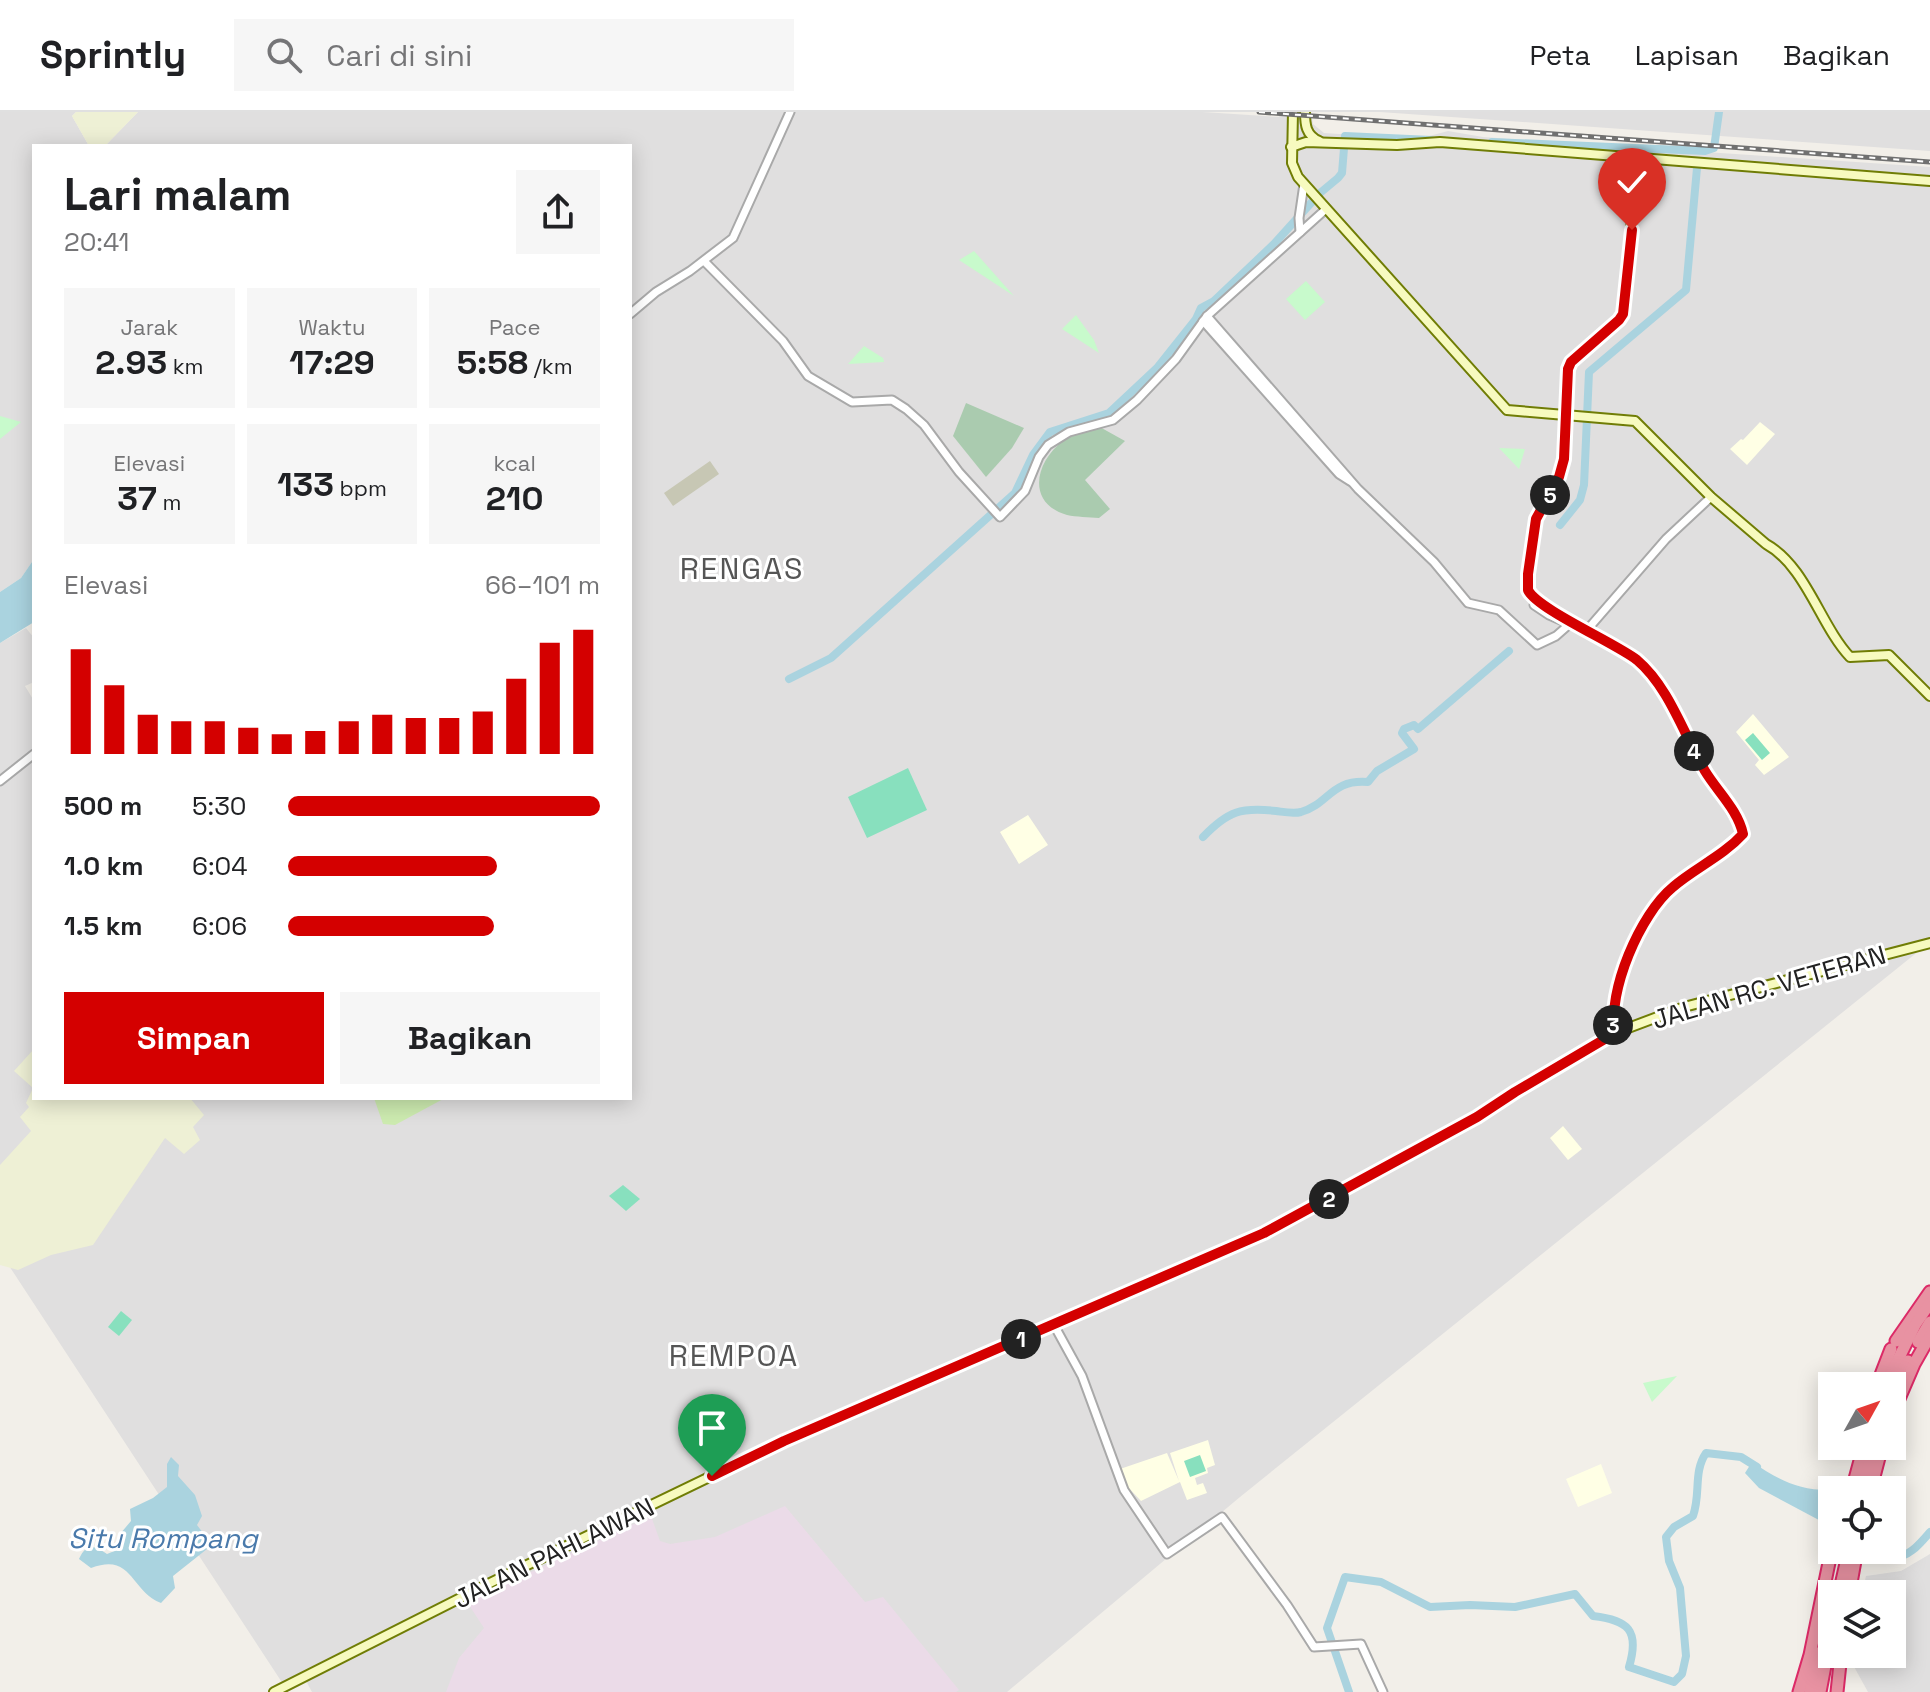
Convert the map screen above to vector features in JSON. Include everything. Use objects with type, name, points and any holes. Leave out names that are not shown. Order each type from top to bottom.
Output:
[{"type":"highway","points":[[1885,1372],[1893,1345],[1930,1292]]},
{"type":"highway","points":[[1888,1372],[1930,1303]]},
{"type":"highway","points":[[1903,1372],[1930,1322]]},
{"type":"highway","points":[[1906,1383],[1930,1336]]},
{"type":"highway","points":[[1799,1692],[1829,1564]]},
{"type":"highway","points":[[1810,1692],[1835,1564]]},
{"type":"highway","points":[[1820,1692],[1825,1668]]},
{"type":"highway","points":[[1837,1692],[1840,1668]]},
{"type":"main road","points":[[1293,112],[1292,163],[1304,184],[1507,410],[1627,418],[1642,426],[1711,497],[1788,563],[1850,657],[1889,655],[1930,696]]},
{"type":"main road","points":[[1305,112],[1308,133],[1325,142]]},
{"type":"main road","points":[[1291,147],[1300,142],[1416,145],[1440,142],[1930,181]]},
{"type":"main road","points":[[1566,415],[1571,362],[1623,314],[1637,167],[1631,157]]},
{"type":"main road","points":[[1637,167],[1646,158]]},
{"type":"main road","points":[[1566,399],[1580,415]]},
{"type":"main road","name":"JALAN RC. VETERAN","points":[[1527,1085],[1615,1033],[1684,1007],[1930,943]]},
{"type":"main road","name":"JALAN PAHLAWAN","points":[[274,1692],[492,1582],[784,1441],[1264,1233],[1477,1117],[1527,1085]]},
{"type":"street","points":[[632,312],[728,243],[738,230],[790,112]]},
{"type":"street","points":[[1300,232],[1299,214],[1304,184]]},
{"type":"street","points":[[704,261],[783,341],[808,376],[852,402],[890,400],[901,405],[924,425],[996,513],[1025,491],[1039,457],[1048,445],[1069,432],[1113,420],[1155,384],[1205,319],[1326,209]]},
{"type":"street","points":[[1205,319],[1353,483],[1434,562],[1468,603],[1492,607],[1537,645],[1572,623]]},
{"type":"street","points":[[1566,415],[1564,459],[1559,477],[1536,519],[1528,574],[1530,595],[1541,605],[1637,661],[1660,688],[1708,775],[1731,808],[1743,834],[1668,891],[1639,934],[1625,968],[1613,1013],[1615,1033]]},
{"type":"street","points":[[1584,629],[1666,539],[1711,497]]},
{"type":"street","points":[[0,781],[32,756]]},
{"type":"street","points":[[1054,1325],[1082,1376],[1124,1490],[1167,1554],[1222,1517],[1314,1647],[1361,1644],[1383,1692]]},
{"type":"shaded area","points":[[0,112],[76,112],[72,116],[88,144],[32,144],[32,562],[21,578],[0,592]]},
{"type":"shaded area","points":[[76,112],[138,112],[107,144],[88,144],[72,116]]},
{"type":"shaded area","points":[[138,112],[1203,112],[1279,117],[1280,112],[1311,112],[1313,124],[1324,133],[1418,139],[1448,131],[1483,137],[1930,167],[1930,942],[1240,1497],[1007,1692],[312,1692],[305,1679],[285,1687],[0,1252],[0,643],[26,628],[32,636],[32,683],[25,686],[32,698],[32,1100],[632,1100],[632,144],[107,144]]},
{"type":"shaded area","points":[[1380,112],[1930,112],[1930,151],[1594,127]]},
{"type":"shaded area","points":[[966,403],[1024,428],[1012,448],[986,477],[953,436]]},
{"type":"shaded area","points":[[1760,422],[1775,434],[1747,465],[1730,449]]},
{"type":"shaded area","points":[[1098,426],[1125,441],[1085,480],[1110,509],[1099,518],[1067,515],[1045,501],[1040,492],[1041,470],[1053,450],[1063,441]]},
{"type":"shaded area","points":[[710,461],[719,474],[673,506],[664,493]]},
{"type":"shaded area","points":[[1753,714],[1789,757],[1764,775],[1755,765],[1759,760],[1736,732]]},
{"type":"shaded area","points":[[1028,815],[1048,845],[1019,864],[1000,832]]},
{"type":"shaded area","points":[[32,1051],[32,1087],[14,1071]]},
{"type":"shaded area","points":[[32,1090],[32,1100],[192,1100],[204,1115],[193,1127],[200,1140],[184,1154],[165,1138],[93,1245],[51,1255],[18,1270],[0,1265],[0,1165],[31,1131],[20,1117],[29,1107],[26,1103]]},
{"type":"shaded area","points":[[1563,1126],[1582,1149],[1568,1160],[1550,1138]]},
{"type":"shaded area","points":[[1208,1440],[1215,1465],[1207,1468],[1208,1473],[1195,1478],[1197,1485],[1203,1483],[1207,1493],[1187,1500],[1180,1482],[1141,1501],[1126,1485],[1120,1469],[1167,1453],[1179,1481],[1170,1453]]},
{"type":"shaded area","points":[[1601,1464],[1612,1493],[1578,1507],[1566,1479]]},
{"type":"shaded area","points":[[785,1506],[865,1602],[883,1597],[959,1690],[446,1692],[459,1658],[484,1628],[467,1602],[651,1516],[660,1541],[670,1544],[715,1537]]},
{"type":"shaded area","points":[[1930,1554],[1930,1692],[1868,1692],[1855,1668],[1906,1668],[1906,1580],[1865,1580],[1866,1576],[1901,1571]]},
{"type":"green space","points":[[974,251],[1014,296],[959,260]]},
{"type":"green space","points":[[1306,281],[1325,302],[1305,320],[1286,299]]},
{"type":"green space","points":[[1076,315],[1094,340],[1099,353],[1062,329]]},
{"type":"green space","points":[[864,346],[883,358],[884,362],[848,364]]},
{"type":"green space","points":[[0,416],[21,422],[0,439]]},
{"type":"green space","points":[[1499,448],[1525,449],[1519,469]]},
{"type":"green space","points":[[1753,733],[1770,753],[1762,760],[1745,740]]},
{"type":"green space","points":[[908,768],[927,810],[867,838],[848,797]]},
{"type":"green space","points":[[375,1100],[441,1100],[395,1125],[383,1124]]},
{"type":"green space","points":[[623,1185],[640,1199],[626,1211],[609,1196]]},
{"type":"green space","points":[[121,1311],[132,1320],[119,1336],[108,1327]]},
{"type":"green space","points":[[1677,1376],[1652,1402],[1643,1383]]},
{"type":"green space","points":[[1200,1455],[1206,1471],[1190,1477],[1184,1461]]},
{"type":"water","points":[[32,562],[32,623],[0,643],[0,592],[21,578]]},
{"type":"water","name":"Situ Rompang","points":[[171,1457],[179,1465],[178,1476],[195,1495],[202,1516],[197,1525],[212,1545],[173,1576],[175,1588],[161,1603],[123,1569],[105,1564],[91,1568],[79,1559],[88,1548],[107,1554],[117,1550],[120,1534],[131,1521],[130,1509],[167,1487],[167,1464]]},
{"type":"water","points":[[1752,1462],[1790,1483],[1818,1489],[1818,1520],[1759,1488],[1745,1473]]},
{"type":"waterway","points":[[1492,142],[1705,151],[1714,148],[1719,112]]},
{"type":"waterway","points":[[789,679],[831,658],[1015,493],[1033,455],[1050,432],[1109,413],[1157,368],[1196,319],[1201,308],[1214,301],[1338,178],[1342,173],[1345,136],[1431,140]]},
{"type":"waterway","points":[[1560,525],[1580,500],[1584,485],[1589,372],[1686,290],[1697,168]]},
{"type":"waterway","points":[[1203,837],[1220,821],[1236,813],[1253,810],[1301,812],[1346,784],[1368,782],[1377,771],[1414,749],[1402,733],[1404,729],[1414,725],[1418,729],[1509,651]]},
{"type":"waterway","points":[[1349,1692],[1327,1628],[1345,1577],[1381,1582],[1430,1607],[1515,1607],[1575,1594],[1593,1616],[1615,1620],[1628,1629],[1633,1644],[1629,1667],[1674,1682],[1682,1674],[1686,1656],[1680,1588],[1669,1561],[1666,1537],[1674,1527],[1693,1516],[1700,1468],[1706,1453],[1741,1457],[1757,1467]]},
{"type":"waterway","points":[[1906,1554],[1930,1532]]},
{"type":"railway","points":[[1259,112],[1930,162]]},
{"type":"district","name":"RENGAS","points":[[742,569]]},
{"type":"district","name":"REMPOA","points":[[734,1356]]},
{"type":"route","points":[[712,1476],[784,1441],[1264,1233],[1477,1117],[1615,1033],[1613,1013],[1625,968],[1639,934],[1675,884],[1727,849],[1743,834],[1671,706],[1647,672],[1632,657],[1541,605],[1528,590],[1536,519],[1559,477],[1564,459],[1568,369],[1571,362],[1623,314],[1632,230]]}]
